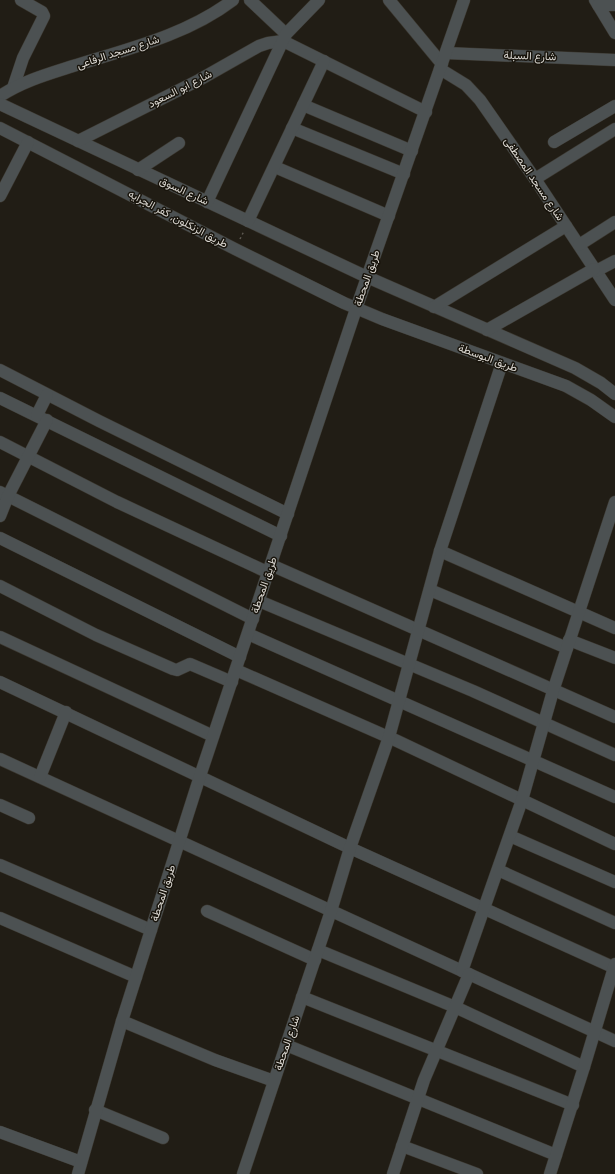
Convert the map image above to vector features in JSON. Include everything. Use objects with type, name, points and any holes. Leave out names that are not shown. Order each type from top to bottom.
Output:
[{"type":"street","points":[[13,88],[21,64],[44,16],[42,12],[21,0]]},
{"type":"street","name":"شارع مسجد الرفاعى","points":[[0,96],[13,88],[32,80],[159,39],[204,19],[233,0]]},
{"type":"street","points":[[250,0],[285,37],[324,61],[426,112]]},
{"type":"street","points":[[207,202],[285,37],[319,0]]},
{"type":"street","name":"شارع مسجد المصطفى","points":[[389,0],[443,62],[477,95],[535,179],[615,300]]},
{"type":"street","name":"طريق المحطة","points":[[79,1168],[122,1021],[213,736],[362,293],[443,62],[462,1]]},
{"type":"street","points":[[597,2],[615,5]]},
{"type":"street","points":[[597,2],[615,33]]},
{"type":"street","name":"شارع ابو السعود","points":[[78,141],[199,80],[263,44],[285,37]]},
{"type":"street","name":"شارع السبلة","points":[[443,62],[615,60]]},
{"type":"street","points":[[248,221],[275,167],[324,61]]},
{"type":"street","name":"شارع السوق","points":[[0,104],[248,221],[362,293]]},
{"type":"street","points":[[303,105],[412,151]]},
{"type":"street","points":[[554,142],[615,106]]},
{"type":"street","name":"طريق الزنكلون, كفر الجرايه","points":[[0,128],[235,249],[362,293]]},
{"type":"street","points":[[292,128],[404,174]]},
{"type":"street","points":[[535,179],[615,129]]},
{"type":"street","points":[[0,195],[28,142]]},
{"type":"street","points":[[138,170],[178,143]]},
{"type":"street","points":[[275,167],[389,216]]},
{"type":"street","points":[[579,245],[615,222]]},
{"type":"street","points":[[434,307],[566,226]]},
{"type":"street","points":[[487,330],[595,270],[615,261]]},
{"type":"street","points":[[362,293],[434,307],[575,368],[615,394]]},
{"type":"street","name":"طريق البوسطة","points":[[362,293],[502,363],[579,392],[615,417]]},
{"type":"street","name":"شارع المحطة","points":[[243,1174],[331,911],[350,848],[389,737],[440,551],[502,363]]},
{"type":"street","points":[[0,370],[47,395],[288,514]]},
{"type":"street","points":[[0,516],[4,494],[29,456],[42,418],[47,395]]},
{"type":"street","points":[[0,398],[281,536]]},
{"type":"street","points":[[0,442],[117,502],[270,569],[418,630],[553,691],[615,717]]},
{"type":"street","points":[[4,494],[253,619]]},
{"type":"street","points":[[393,1174],[418,1097],[455,1007],[484,910],[522,800],[543,723],[578,611],[615,502]]},
{"type":"street","points":[[0,538],[240,657]]},
{"type":"street","points":[[440,551],[615,628]]},
{"type":"street","points":[[0,586],[96,635],[172,669],[177,670],[190,664],[234,676],[389,737],[615,844]]},
{"type":"street","points":[[430,590],[568,644],[615,658]]},
{"type":"street","points":[[259,601],[409,664],[615,755]]},
{"type":"street","points":[[248,634],[615,797]]},
{"type":"street","points":[[0,637],[213,736]]},
{"type":"street","points":[[0,682],[350,848],[484,910],[615,967],[550,1174]]},
{"type":"street","points":[[40,776],[66,712]]},
{"type":"street","points":[[0,759],[40,776],[615,1041]]},
{"type":"street","points":[[0,805],[29,818]]},
{"type":"street","points":[[510,836],[615,882]]},
{"type":"street","points":[[0,865],[151,930]]},
{"type":"street","points":[[498,870],[615,923]]},
{"type":"street","points":[[207,911],[316,955],[455,1007],[584,1067]]},
{"type":"street","points":[[0,918],[136,977]]},
{"type":"street","points":[[302,997],[572,1105]]},
{"type":"street","points":[[122,1021],[215,1060],[274,1081]]},
{"type":"street","points":[[286,1045],[556,1154]]},
{"type":"street","points":[[95,1110],[163,1138]]},
{"type":"street","points":[[0,1132],[79,1168]]},
{"type":"street","points":[[402,1146],[477,1174]]},
{"type":"path","points":[[235,249],[248,221]]}]
